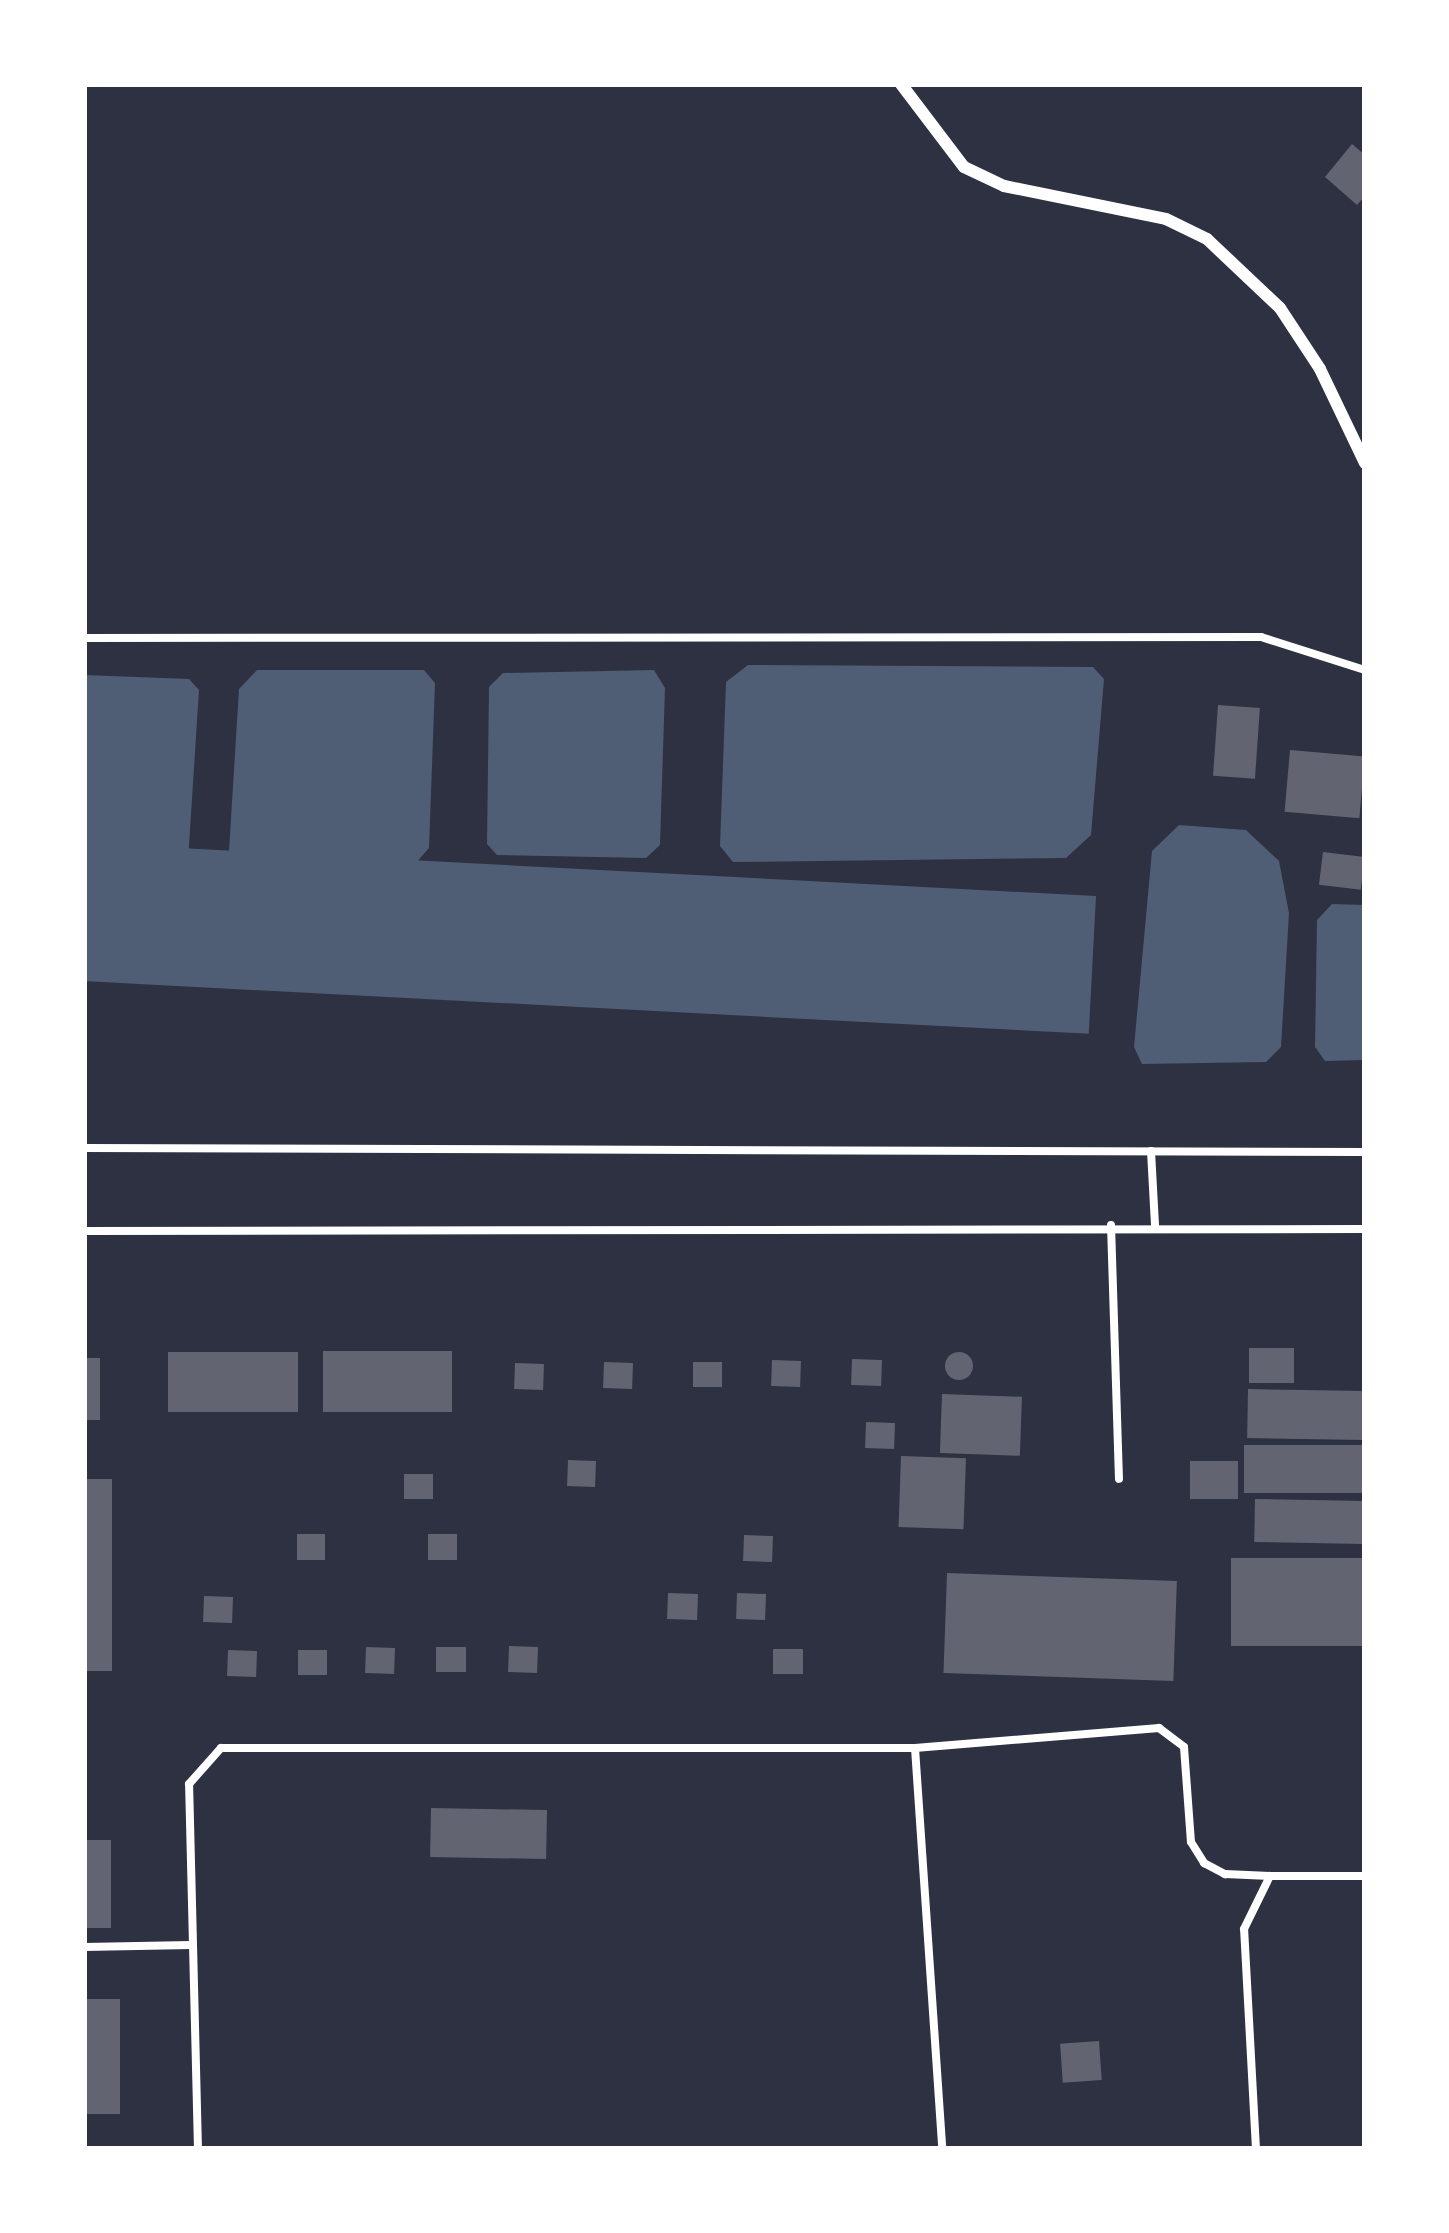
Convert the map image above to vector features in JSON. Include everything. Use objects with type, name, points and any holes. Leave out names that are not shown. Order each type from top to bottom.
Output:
[{"type":"street","points":[[902,84],[964,167],[1004,186],[1166,219],[1207,238],[1280,308],[1320,370],[1365,463]]},
{"type":"lane","points":[[84,1148],[1365,1152]]},
{"type":"lane","points":[[1151,1151],[1155,1226]]},
{"type":"lane","points":[[1111,1225],[1119,1479]]},
{"type":"lane","points":[[84,1231],[1365,1228]]},
{"type":"lane","points":[[198,2149],[189,1784],[221,1748],[915,1748],[1159,1728],[1184,1748],[1190,1842],[1204,1863],[1225,1874],[1365,1876]]},
{"type":"lane","points":[[915,1748],[942,2149]]},
{"type":"lane","points":[[1256,2149],[1244,1929],[1270,1876]]},
{"type":"lane","points":[[84,1947],[191,1945]]},
{"type":"path","points":[[84,638],[1261,637],[1365,670]]},
{"type":"water","points":[[748,665],[1093,667],[1104,679],[1091,835],[1066,858],[733,862],[720,846],[726,682]]},
{"type":"water","points":[[257,670],[424,670],[435,683],[429,848],[415,864],[248,871],[229,851],[239,689]]},
{"type":"water","points":[[654,670],[665,688],[660,845],[646,858],[497,855],[487,844],[489,687],[503,673]]},
{"type":"water","points":[[84,675],[189,679],[199,690],[188,861],[172,876],[84,879]]},
{"type":"water","points":[[1179,825],[1246,830],[1279,861],[1289,913],[1281,1047],[1266,1062],[1142,1064],[1134,1047],[1152,851]]},
{"type":"water","points":[[85,843],[1096,896],[1089,1034],[84,981]]},
{"type":"water","points":[[1332,904],[1365,905],[1365,1060],[1325,1061],[1315,1047],[1317,920]]},
{"type":"building","points":[[1352,144],[1365,155],[1365,196],[1357,205],[1325,177]]},
{"type":"building","points":[[1218,705],[1260,708],[1255,779],[1213,776]]},
{"type":"building","points":[[1290,750],[1365,757],[1359,818],[1285,812]]},
{"type":"building","points":[[1323,852],[1365,857],[1361,890],[1319,885]]},
{"type":"building","points":[[1249,1348],[1294,1348],[1294,1383],[1249,1383]]},
{"type":"building","points":[[323,1351],[452,1351],[452,1412],[323,1412]]},
{"type":"building","points":[[168,1352],[298,1352],[298,1412],[168,1412]]},
{"type":"building","points":[[959,1352],[969,1356],[973,1366],[969,1376],[959,1380],[949,1376],[945,1366],[949,1356]]},
{"type":"building","points":[[84,1358],[100,1358],[100,1420],[84,1420]]},
{"type":"building","points":[[852,1359],[882,1360],[881,1386],[851,1385]]},
{"type":"building","points":[[772,1360],[801,1361],[800,1387],[771,1386]]},
{"type":"building","points":[[604,1362],[633,1363],[632,1389],[603,1388]]},
{"type":"building","points":[[693,1362],[722,1362],[722,1387],[693,1387]]},
{"type":"building","points":[[515,1363],[544,1364],[543,1390],[514,1389]]},
{"type":"building","points":[[1248,1389],[1365,1391],[1364,1440],[1247,1438]]},
{"type":"building","points":[[942,1394],[1022,1397],[1020,1456],[940,1453]]},
{"type":"building","points":[[866,1422],[895,1423],[894,1449],[865,1448]]},
{"type":"building","points":[[1244,1445],[1365,1445],[1365,1493],[1244,1493]]},
{"type":"building","points":[[901,1456],[966,1458],[963,1529],[899,1527]]},
{"type":"building","points":[[568,1460],[596,1461],[595,1487],[567,1486]]},
{"type":"building","points":[[1190,1461],[1238,1461],[1238,1499],[1190,1499]]},
{"type":"building","points":[[404,1474],[433,1474],[433,1499],[404,1499]]},
{"type":"building","points":[[84,1479],[112,1479],[112,1671],[84,1671]]},
{"type":"building","points":[[1255,1499],[1365,1501],[1364,1544],[1254,1542]]},
{"type":"building","points":[[297,1534],[325,1534],[325,1560],[297,1560]]},
{"type":"building","points":[[428,1534],[457,1534],[457,1560],[428,1560]]},
{"type":"building","points":[[744,1535],[773,1536],[772,1562],[743,1561]]},
{"type":"building","points":[[1231,1558],[1365,1558],[1365,1646],[1231,1646]]},
{"type":"building","points":[[947,1573],[1177,1581],[1173,1681],[944,1673]]},
{"type":"building","points":[[668,1593],[698,1594],[697,1620],[667,1619]]},
{"type":"building","points":[[737,1593],[766,1594],[765,1620],[736,1619]]},
{"type":"building","points":[[204,1596],[233,1597],[232,1623],[203,1622]]},
{"type":"building","points":[[509,1646],[538,1647],[537,1673],[508,1672]]},
{"type":"building","points":[[366,1647],[395,1648],[394,1674],[365,1673]]},
{"type":"building","points":[[436,1647],[466,1647],[466,1672],[436,1672]]},
{"type":"building","points":[[773,1649],[803,1649],[803,1674],[773,1674]]},
{"type":"building","points":[[228,1650],[257,1651],[256,1677],[227,1676]]},
{"type":"building","points":[[298,1650],[327,1650],[327,1675],[298,1675]]},
{"type":"building","points":[[431,1808],[547,1810],[546,1859],[430,1857]]},
{"type":"building","points":[[84,1840],[111,1840],[111,1928],[84,1928]]},
{"type":"building","points":[[84,1999],[120,1999],[120,2114],[84,2114]]},
{"type":"building","points":[[1099,2041],[1102,2080],[1063,2083],[1060,2044]]}]
